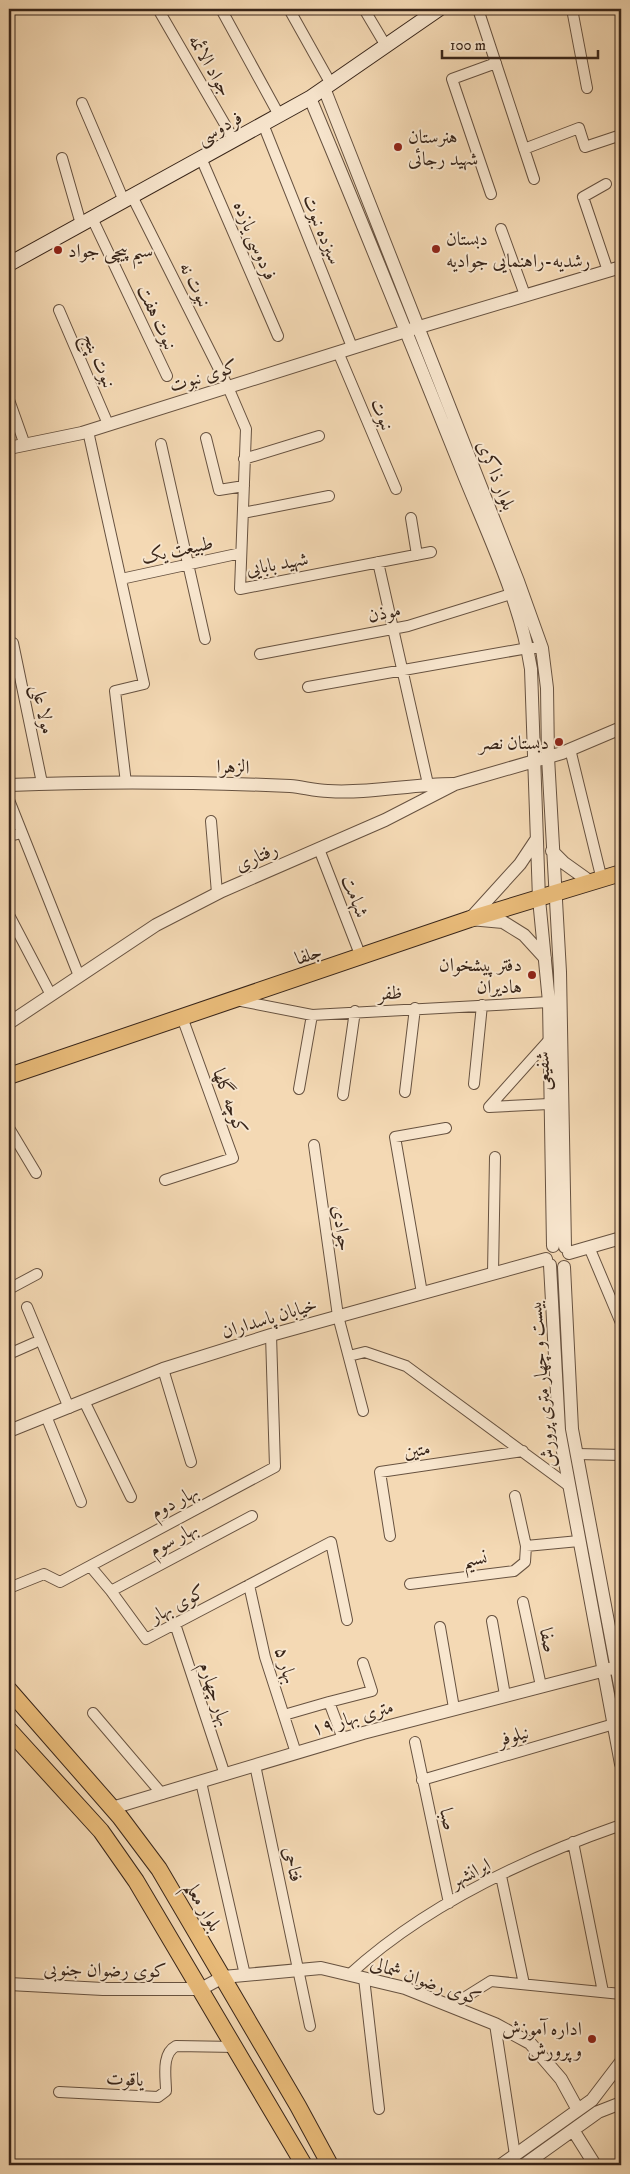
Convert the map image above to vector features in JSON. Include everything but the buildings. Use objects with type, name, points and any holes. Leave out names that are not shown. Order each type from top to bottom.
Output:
[{"type":"main road","name":"فردوسی","points":[[9,264],[310,98],[439,9]]},
{"type":"main road","name":"جلفا","points":[[9,1076],[470,920],[621,873]]},
{"type":"main road","name":"بلوار معلم","points":[[9,1690],[112,1808],[159,1869],[330,2165]]},
{"type":"main road","points":[[11,1737],[101,1831],[136,1881],[236,2047],[304,2165]]},
{"type":"street","name":"جواد الائمه","points":[[158,9],[234,140]]},
{"type":"street","points":[[221,9],[279,114]]},
{"type":"street","points":[[289,9],[328,86]]},
{"type":"street","points":[[364,9],[386,46]]},
{"type":"street","points":[[478,9],[534,179]]},
{"type":"street","points":[[572,9],[586,88]]},
{"type":"street","points":[[491,194],[452,78],[496,63]]},
{"type":"street","name":"بلوار ذاکری","points":[[328,86],[412,329],[511,594],[528,648],[531,670],[539,899]]},
{"type":"street","name":"بلوار ذاکری","points":[[310,98],[412,329],[518,581],[542,648],[547,688],[548,757],[555,894]]},
{"type":"street","name":"نبوت نه","points":[[82,103],[128,198],[228,387]]},
{"type":"street","name":"سیزده نبوت","points":[[263,124],[352,348]]},
{"type":"street","points":[[524,148],[579,128],[585,147],[618,136]]},
{"type":"street","name":"نبوت هفت","points":[[62,158],[86,221],[167,376]]},
{"type":"street","name":"فردوسی یازده","points":[[201,158],[278,336]]},
{"type":"street","points":[[606,184],[583,197],[608,271]]},
{"type":"street","points":[[501,229],[525,296]]},
{"type":"street","name":"کوی نبوت","points":[[9,448],[88,431],[412,329],[621,267]]},
{"type":"street","name":"نبوت پنج","points":[[59,310],[108,424]]},
{"type":"street","name":"نبوت","points":[[338,352],[396,489]]},
{"type":"street","name":"شهید بابایی","points":[[228,387],[246,429],[240,588],[431,552]]},
{"type":"street","points":[[9,400],[25,445]]},
{"type":"street","points":[[88,431],[144,684],[114,691],[126,783]]},
{"type":"street","points":[[244,459],[319,436]]},
{"type":"street","points":[[206,438],[219,490],[244,486]]},
{"type":"street","points":[[161,444],[205,639]]},
{"type":"street","points":[[243,513],[329,496]]},
{"type":"street","points":[[411,518],[418,555]]},
{"type":"street","name":"طبیعت یک","points":[[121,579],[241,553]]},
{"type":"street","points":[[378,562],[428,784]]},
{"type":"street","name":"موذن","points":[[260,654],[394,628],[511,594]]},
{"type":"street","name":"مولا علی","points":[[13,643],[42,783]]},
{"type":"street","points":[[308,687],[528,648],[542,648]]},
{"type":"street","points":[[455,784],[548,757],[621,728]]},
{"type":"street","points":[[570,749],[597,882]]},
{"type":"street","name":"الزهرا","points":[[9,785],[126,783],[293,786],[328,792],[428,784],[455,784]]},
{"type":"street","name":"رفتاری","points":[[9,1023],[156,925],[217,893],[384,820],[455,784]]},
{"type":"street","points":[[9,800],[79,976]]},
{"type":"street","points":[[211,821],[217,893]]},
{"type":"street","points":[[9,836],[22,833]]},
{"type":"street","points":[[470,920],[520,864],[536,840]]},
{"type":"street","name":"شهامت","points":[[319,849],[361,957]]},
{"type":"street","points":[[552,851],[564,863],[597,882]]},
{"type":"street","name":"شفیعی","points":[[555,894],[560,972],[555,1103]]},
{"type":"street","name":"شفیعی","points":[[539,899],[549,1002],[549,1040],[555,1103],[562,1249]]},
{"type":"street","points":[[9,915],[51,995]]},
{"type":"street","points":[[470,920],[503,922],[524,935],[546,958]]},
{"type":"street","name":"ظفر","points":[[235,1000],[312,1015],[355,1011],[549,1002]]},
{"type":"street","points":[[474,1084],[482,1005]]},
{"type":"street","points":[[405,1092],[415,1008]]},
{"type":"street","points":[[343,1095],[355,1011]]},
{"type":"street","points":[[299,1089],[312,1015]]},
{"type":"street","name":"کوچه گلها","points":[[165,1180],[233,1158],[182,1017]]},
{"type":"street","points":[[549,1040],[489,1107],[555,1103]]},
{"type":"street","points":[[9,1128],[36,1174]]},
{"type":"street","points":[[422,1293],[395,1137],[446,1128]]},
{"type":"street","name":"جوادی","points":[[314,1145],[338,1316],[363,1410]]},
{"type":"street","points":[[493,1273],[495,1157]]},
{"type":"street","points":[[562,1249],[569,1261],[564,1267],[556,1268],[548,1262],[547,1251],[562,1249],[589,1247],[621,1238]]},
{"type":"street","points":[[589,1247],[621,1323]]},
{"type":"street","name":"خیابان پاسداران","points":[[10,1429],[69,1408],[163,1369],[271,1335],[493,1273],[548,1262]]},
{"type":"street","name":"بیست و چهار متری پرورش","points":[[548,1262],[559,1430],[621,1764]]},
{"type":"street","name":"بیست و چهار متری پرورش","points":[[564,1267],[572,1429],[619,1667],[621,1691]]},
{"type":"street","points":[[9,1289],[37,1274]]},
{"type":"street","points":[[27,1307],[69,1408]]},
{"type":"street","name":"بهار دوم","points":[[90,1566],[275,1467],[271,1335]]},
{"type":"street","points":[[9,1354],[34,1342]]},
{"type":"street","points":[[348,1356],[364,1352],[406,1366],[569,1486]]},
{"type":"street","points":[[163,1369],[191,1462]]},
{"type":"street","points":[[84,1401],[131,1497]]},
{"type":"street","points":[[46,1416],[81,1502]]},
{"type":"street","name":"متین","points":[[390,1536],[380,1472],[523,1451]]},
{"type":"street","points":[[577,1454],[621,1455]]},
{"type":"street","points":[[515,1496],[526,1546],[580,1541]]},
{"type":"street","name":"بهار سوم","points":[[111,1590],[252,1516]]},
{"type":"street","name":"کوی بهار","points":[[90,1566],[111,1590],[146,1639],[332,1542],[347,1620]]},
{"type":"street","name":"نسیم","points":[[410,1584],[514,1570],[525,1562],[526,1546]]},
{"type":"street","points":[[9,1588],[44,1574],[60,1582],[90,1566]]},
{"type":"street","name":"بهار ۵","points":[[249,1585],[266,1657],[296,1753]]},
{"type":"street","name":"صفا","points":[[523,1602],[541,1686]]},
{"type":"street","points":[[492,1621],[505,1695]]},
{"type":"street","name":"بهار چهارم","points":[[175,1624],[225,1774]]},
{"type":"street","points":[[440,1628],[454,1708]]},
{"type":"street","points":[[284,1715],[372,1690],[363,1664]]},
{"type":"street","name":"۱۹ متری بهار","points":[[112,1808],[454,1708],[603,1669],[619,1667]]},
{"type":"street","points":[[329,1702],[343,1739]]},
{"type":"street","points":[[93,1713],[162,1794]]},
{"type":"street","name":"نیلوفر","points":[[422,1780],[614,1724]]},
{"type":"street","name":"صبا","points":[[415,1742],[449,1903]]},
{"type":"street","name":"فتاحی","points":[[255,1765],[310,2026]]},
{"type":"street","points":[[201,1782],[245,1975]]},
{"type":"street","name":"ایرانشهر","points":[[349,1975],[377,1949],[427,1915],[501,1876],[573,1842],[621,1825]]},
{"type":"street","points":[[573,1842],[603,1992]]},
{"type":"street","points":[[501,1876],[524,1984]]},
{"type":"street","name":"کوی رضوان شمالی","points":[[223,1977],[321,1968],[405,1988],[495,2024],[530,2043],[561,2079],[578,2110]]},
{"type":"street","points":[[201,1989],[223,1977]]},
{"type":"street","points":[[364,1978],[379,2109]]},
{"type":"street","points":[[451,2006],[490,1981],[621,1994]]},
{"type":"street","name":"کوی رضوان جنوبی","points":[[9,1984],[104,1989],[201,1989]]},
{"type":"street","points":[[495,2024],[515,2155]]},
{"type":"street","name":"یاقوت","points":[[60,2092],[163,2096],[166,2091],[166,2055],[171,2049],[176,2046],[236,2047]]},
{"type":"street","points":[[501,2165],[592,2100],[621,2062]]},
{"type":"street","points":[[524,2165],[598,2112],[621,2103]]},
{"type":"street","points":[[573,2130],[595,2165]]},
{"type":"place","name":"هنرستان شهید رجائی","points":[[398,147]]},
{"type":"place","name":"دبستان رشدیه-راهنمایی جوادیه","points":[[436,249]]},
{"type":"place","name":"سیم پیچی جواد","points":[[58,250]]},
{"type":"place","name":"دبستان نصر","points":[[559,742]]},
{"type":"place","name":"دفتر پیشخوان هادیران","points":[[532,975]]},
{"type":"place","name":"اداره آموزش و پرورش","points":[[592,2039]]}]
